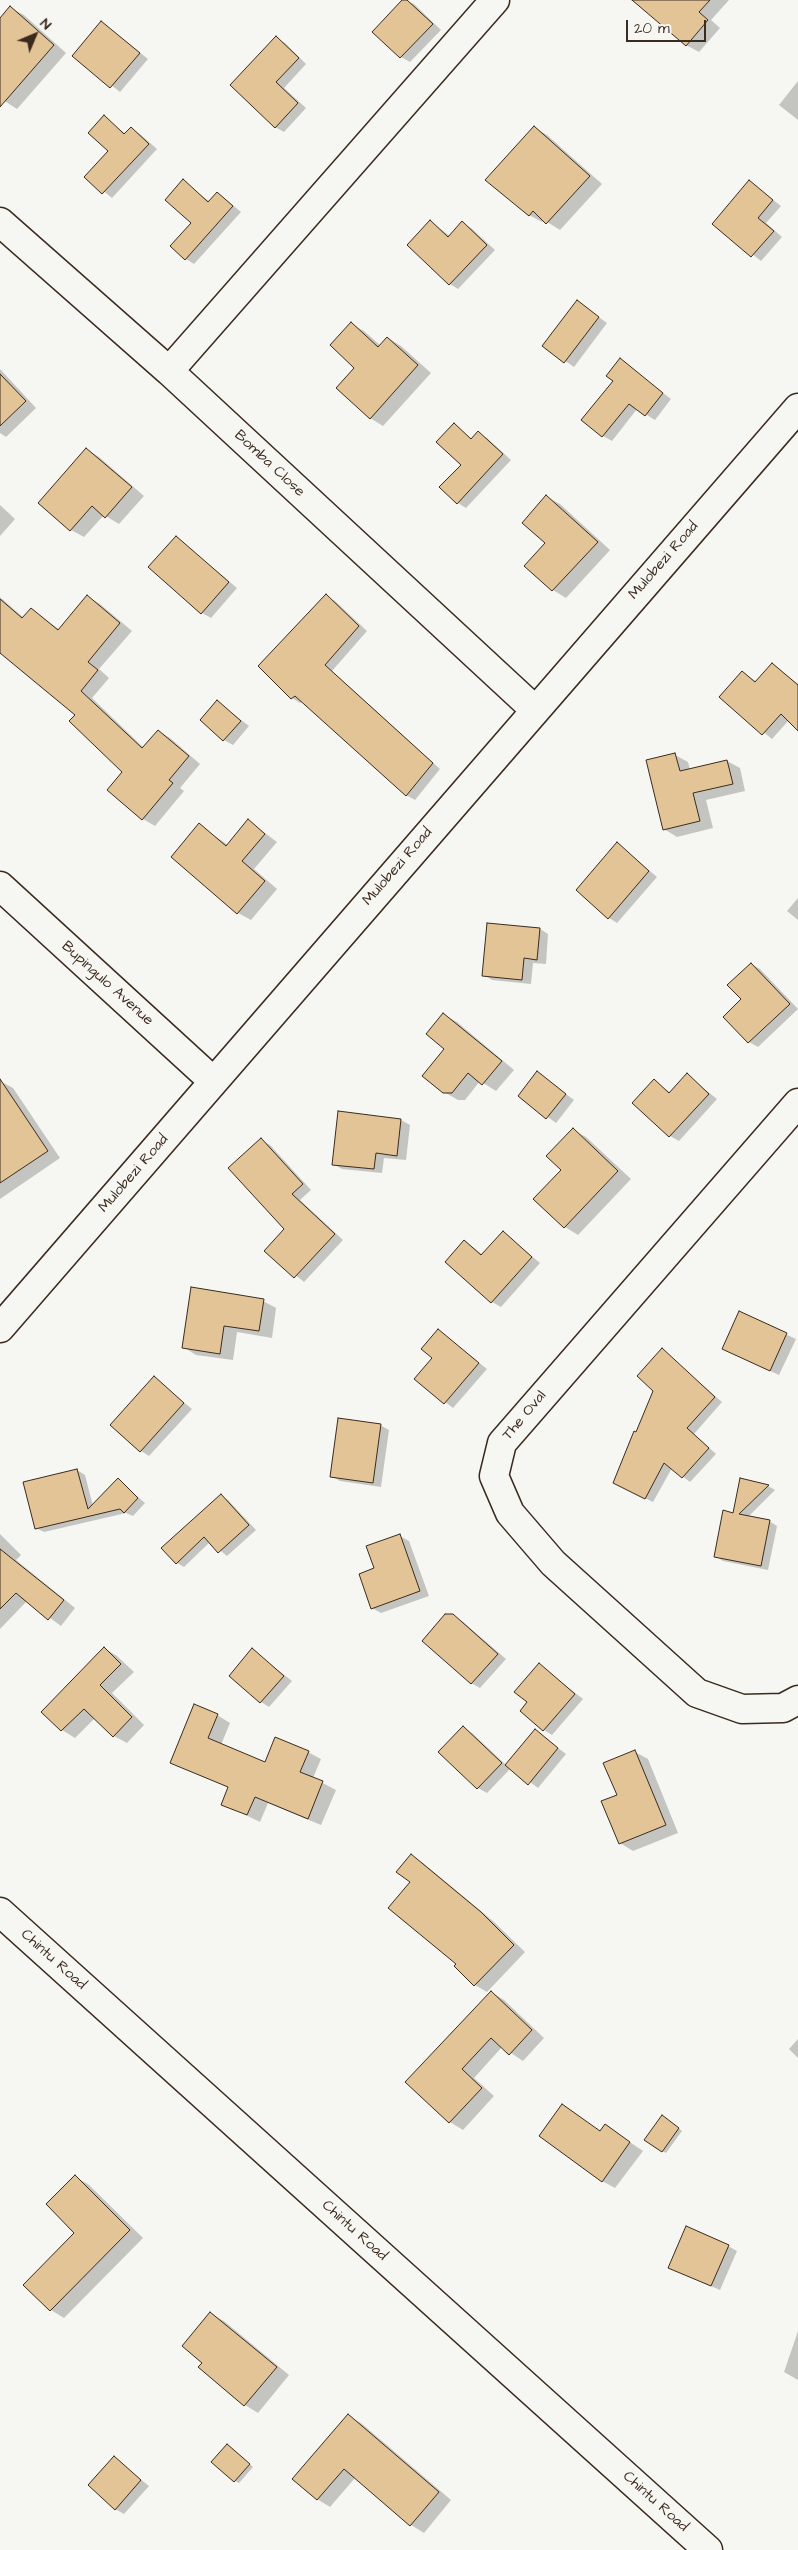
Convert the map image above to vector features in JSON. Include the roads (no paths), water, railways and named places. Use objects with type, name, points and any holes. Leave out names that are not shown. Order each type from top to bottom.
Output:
[{"type":"street","points":[[169,371],[495,0]]},
{"type":"street","name":"Bomba Close","points":[[0,222],[169,371],[534,710]]},
{"type":"street","name":"Mulobezi Road","points":[[0,1328],[534,710],[798,408]]},
{"type":"street","name":"Bupingulo Avenue","points":[[0,886],[213,1081]]},
{"type":"street","name":"The Oval","points":[[798,1103],[502,1443],[494,1476],[510,1514],[553,1563],[697,1693],[742,1709],[784,1708],[798,1700]]},
{"type":"street","name":"Chintu Road","points":[[0,1912],[708,2550]]}]
